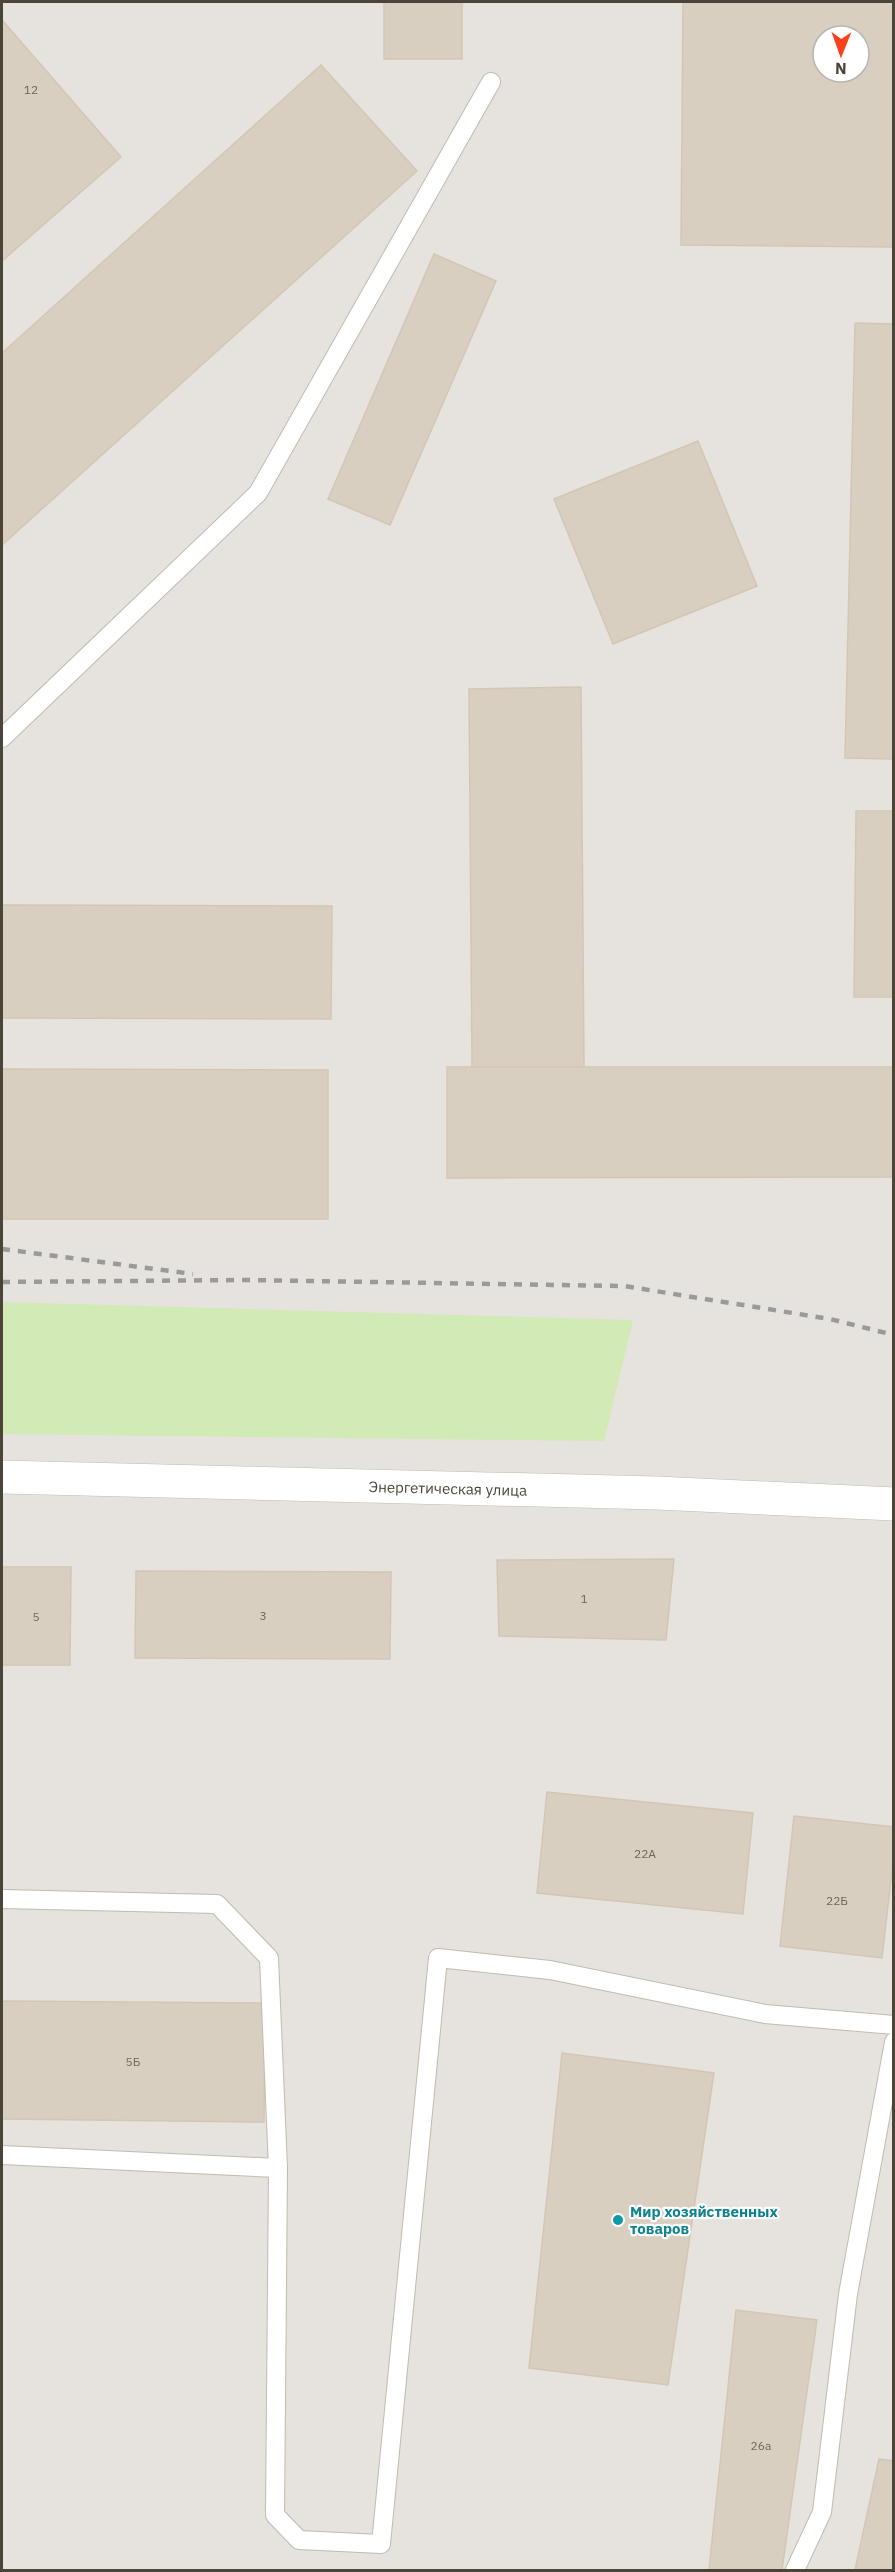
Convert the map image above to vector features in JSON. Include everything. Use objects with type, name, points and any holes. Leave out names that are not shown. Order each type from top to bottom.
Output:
[{"type":"street","name":"Энергетическая улица","points":[[2,1477],[657,1493],[894,1504]]},
{"type":"lane","points":[[2,738],[258,493],[491,82]]},
{"type":"lane","points":[[2,1899],[217,1904],[269,1959],[278,2168],[275,2515],[299,2540],[381,2544],[438,1958],[550,1970],[765,2014],[894,2025]]},
{"type":"lane","points":[[795,2571],[822,2512],[848,2294],[894,2042]]},
{"type":"lane","points":[[2,2155],[278,2168]]},
{"type":"shaded area","points":[[2,2],[893,2],[893,2570],[2,2570]]},
{"type":"green space","points":[[2,1302],[633,1320],[604,1441],[2,1434]]},
{"type":"building","points":[[384,2],[462,2],[462,59],[384,59]]},
{"type":"building","points":[[683,2],[894,2],[894,247],[681,245]]},
{"type":"building","points":[[2,20],[121,157],[2,261]]},
{"type":"building","points":[[321,65],[417,171],[2,545],[2,353]]},
{"type":"building","points":[[434,254],[496,281],[390,525],[328,499]]},
{"type":"building","points":[[855,323],[894,324],[894,759],[845,758]]},
{"type":"building","points":[[698,441],[757,586],[613,644],[554,499]]},
{"type":"building","points":[[581,687],[584,1067],[472,1067],[469,689]]},
{"type":"building","points":[[856,811],[894,811],[894,997],[854,997]]},
{"type":"building","points":[[2,905],[332,906],[331,1019],[2,1018]]},
{"type":"building","points":[[447,1067],[894,1067],[894,1177],[447,1178]]},
{"type":"building","points":[[2,1069],[328,1070],[328,1219],[2,1219]]},
{"type":"building","points":[[674,1559],[666,1640],[499,1636],[497,1560]]},
{"type":"building","points":[[2,1567],[71,1567],[70,1665],[2,1665]]},
{"type":"building","points":[[136,1571],[391,1572],[390,1659],[135,1658]]},
{"type":"building","points":[[547,1792],[753,1813],[743,1914],[537,1893]]},
{"type":"building","points":[[794,1816],[894,1827],[894,1853],[882,1958],[780,1946]]},
{"type":"building","points":[[2,2001],[265,2003],[264,2122],[2,2119]]},
{"type":"building","name":"Мир хозяйственных товаров","points":[[562,2053],[714,2073],[668,2385],[529,2368]]},
{"type":"building","points":[[736,2310],[817,2320],[782,2570],[709,2570]]},
{"type":"building","points":[[879,2459],[894,2461],[894,2570],[855,2570]]},
{"type":"railway","points":[[2,1249],[193,1274]]},
{"type":"railway","points":[[2,1282],[244,1280],[624,1286],[830,1319],[894,1335]]},
{"type":"place","name":"Мир хозяйственных товаров","points":[[618,2220]]}]
